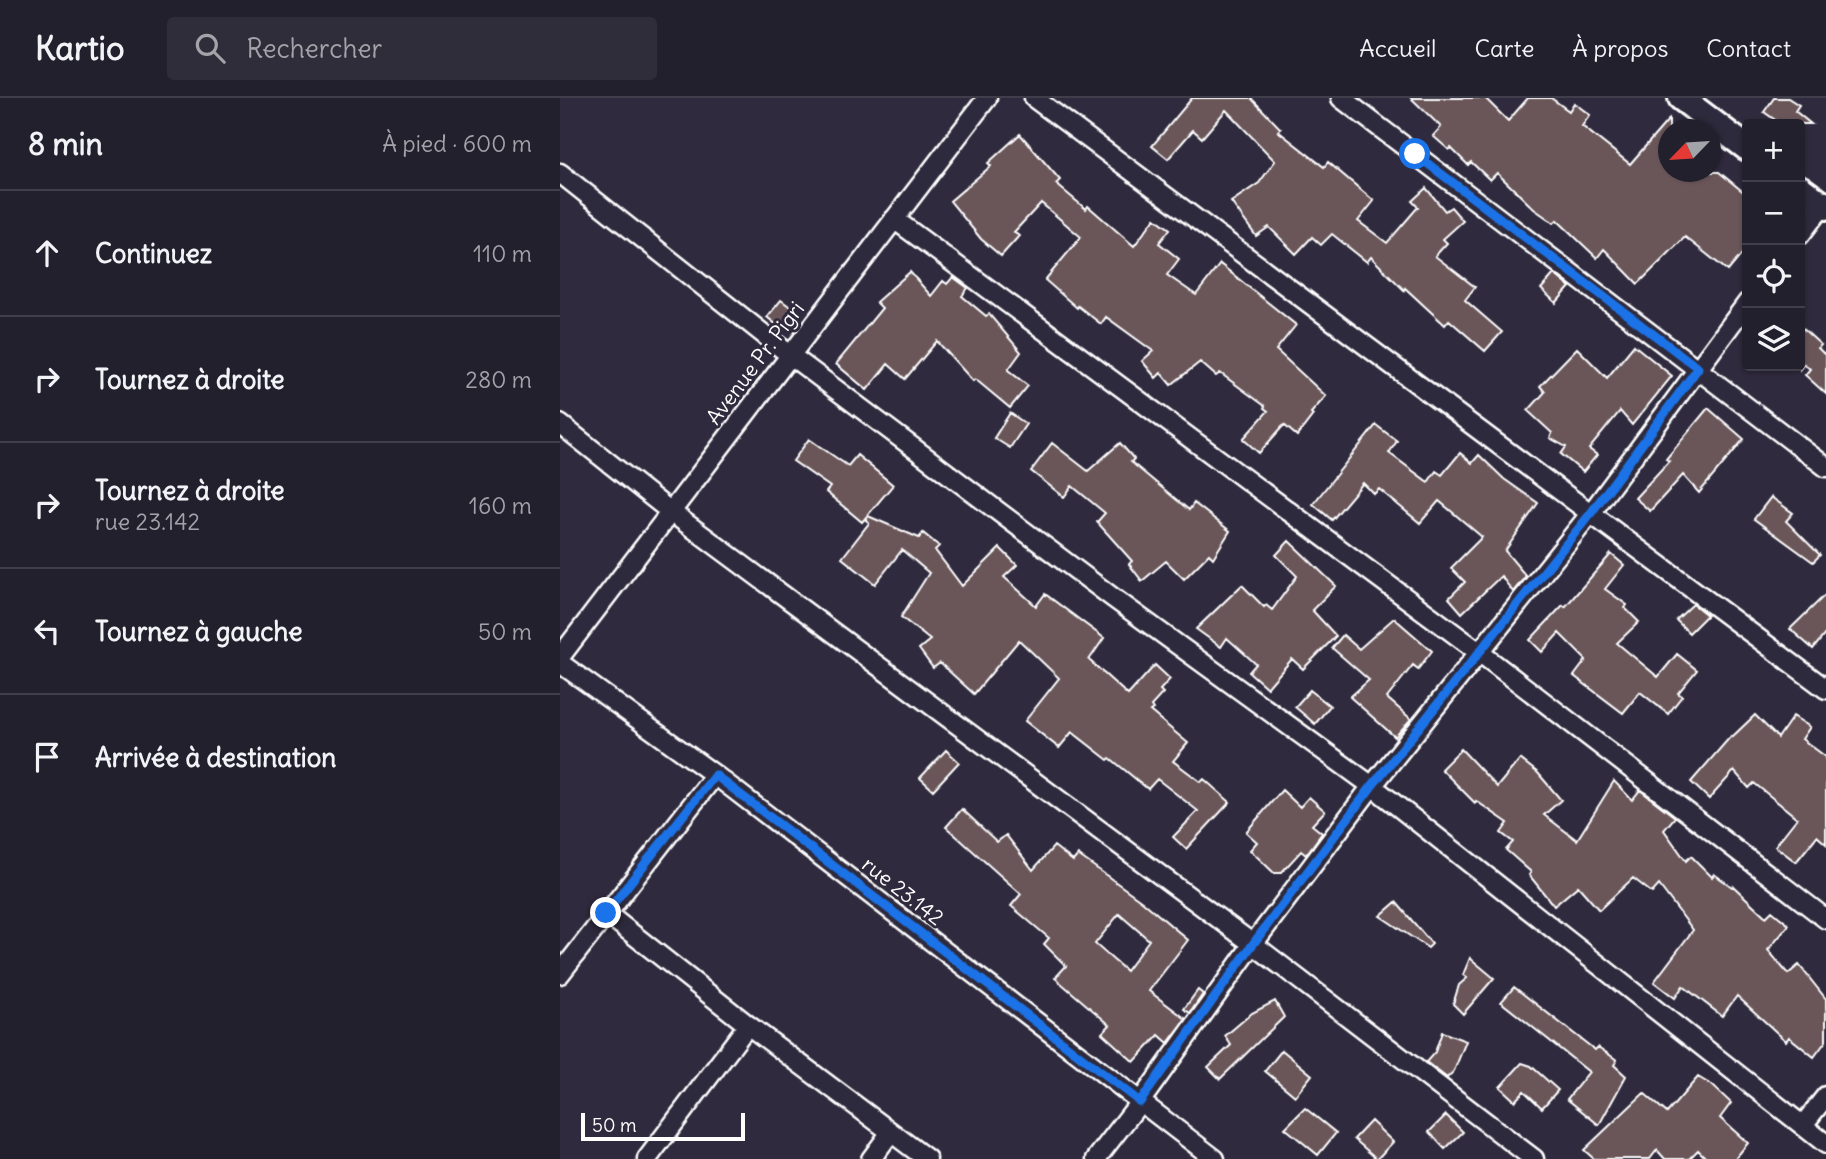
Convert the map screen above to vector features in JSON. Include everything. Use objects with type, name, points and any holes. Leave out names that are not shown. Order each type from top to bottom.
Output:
[{"type":"street","name":"Avenue Pr. Pigri","points":[[560,657],[987,98]]},
{"type":"street","points":[[1034,98],[1826,689]]},
{"type":"street","points":[[1341,98],[1826,467]]},
{"type":"street","points":[[1681,98],[1742,144]]},
{"type":"street","points":[[560,173],[790,355],[1101,588],[1372,786],[1826,1144]]},
{"type":"street","points":[[1805,191],[1825,204],[1805,229]]},
{"type":"street","points":[[894,219],[1479,652],[1826,919]]},
{"type":"street","points":[[1096,1159],[1372,786],[1591,513],[1743,308]]},
{"type":"street","points":[[560,424],[671,512],[1253,944],[1534,1159]]},
{"type":"street","name":"rue 23.142","points":[[560,663],[715,775],[1215,1159]]},
{"type":"street","points":[[560,974],[715,775]]},
{"type":"street","points":[[606,913],[748,1025],[927,1159]]},
{"type":"street","points":[[647,1159],[748,1025]]},
{"type":"street","points":[[1803,1125],[1826,1096]]},
{"type":"street","points":[[871,1159],[891,1132]]},
{"type":"building","points":[[1192,98],[1251,98],[1281,129],[1278,131],[1324,167],[1328,162],[1374,201],[1358,221],[1387,243],[1418,207],[1412,201],[1426,188],[1445,211],[1451,207],[1463,221],[1443,239],[1447,243],[1435,256],[1475,287],[1465,300],[1502,332],[1485,351],[1449,320],[1445,325],[1371,257],[1367,262],[1332,234],[1321,245],[1312,237],[1296,254],[1269,227],[1256,236],[1231,202],[1259,183],[1275,161],[1226,110],[1202,138],[1193,130],[1168,159],[1152,146]]},
{"type":"building","points":[[1411,98],[1485,98],[1508,121],[1528,98],[1551,98],[1569,111],[1574,103],[1590,115],[1582,126],[1630,164],[1658,132],[1658,182],[1721,182],[1721,174],[1742,191],[1742,254],[1728,271],[1685,237],[1638,284],[1604,249],[1597,258],[1557,220],[1554,223],[1534,209],[1497,173],[1490,180],[1471,162],[1468,165],[1451,148],[1449,150],[1433,136],[1441,127]]},
{"type":"building","points":[[1774,98],[1788,98],[1799,105],[1795,111],[1805,119],[1774,119],[1764,112]]},
{"type":"building","points":[[1020,134],[1060,180],[1056,184],[1086,209],[1088,206],[1134,246],[1155,218],[1170,229],[1159,243],[1179,259],[1167,275],[1196,295],[1220,264],[1296,325],[1276,350],[1326,396],[1311,413],[1313,415],[1297,436],[1284,425],[1259,453],[1243,439],[1268,411],[1265,406],[1220,373],[1216,376],[1200,362],[1171,385],[1161,373],[1156,378],[1142,361],[1153,351],[1106,317],[1101,324],[1078,306],[1077,308],[1045,280],[1081,237],[1041,203],[1014,232],[1019,236],[1001,256],[981,239],[950,201],[991,166],[988,163]]},
{"type":"building","points":[[910,272],[931,296],[943,281],[947,284],[953,277],[968,288],[962,296],[986,316],[989,314],[1021,352],[1008,370],[1028,386],[1010,408],[975,379],[973,381],[937,341],[905,379],[888,364],[867,390],[836,364],[882,308],[876,302]]},
{"type":"building","points":[[1554,274],[1570,287],[1556,303],[1541,289]]},
{"type":"building","points":[[781,300],[797,312],[783,330],[767,317]]},
{"type":"building","points":[[1805,331],[1821,345],[1818,348],[1824,354],[1826,352],[1826,394],[1805,375],[1810,369],[1805,365]]},
{"type":"building","points":[[1634,345],[1672,376],[1632,425],[1620,411],[1589,449],[1597,455],[1583,472],[1561,454],[1566,447],[1550,438],[1552,433],[1528,411],[1545,392],[1540,386],[1577,348],[1607,378]]},
{"type":"building","points":[[1708,408],[1744,439],[1699,493],[1683,475],[1650,511],[1635,498],[1669,461],[1666,459]]},
{"type":"building","points":[[1010,413],[1026,424],[1010,448],[994,438]]},
{"type":"building","points":[[1376,425],[1397,441],[1389,453],[1428,482],[1436,471],[1442,475],[1460,453],[1472,463],[1479,455],[1504,479],[1538,503],[1505,551],[1526,576],[1513,592],[1501,576],[1462,613],[1449,598],[1465,582],[1451,568],[1482,537],[1439,501],[1420,523],[1379,489],[1374,494],[1363,483],[1332,520],[1313,504]]},
{"type":"building","points":[[809,439],[848,466],[857,455],[893,485],[862,522],[826,492],[830,487],[793,461]]},
{"type":"building","points":[[1052,443],[1088,471],[1120,443],[1134,459],[1131,462],[1189,510],[1194,503],[1230,531],[1213,558],[1209,554],[1184,579],[1166,561],[1142,581],[1129,564],[1132,561],[1097,522],[1105,513],[1072,486],[1064,497],[1031,471]]},
{"type":"building","points":[[1771,497],[1793,513],[1786,521],[1820,555],[1813,562],[1754,519]]},
{"type":"building","points":[[868,516],[919,538],[923,533],[939,546],[935,550],[962,586],[1000,548],[1017,565],[1004,577],[1036,606],[1045,594],[1104,638],[1089,660],[1128,695],[1155,665],[1170,679],[1160,690],[1163,693],[1151,706],[1153,709],[1150,711],[1188,743],[1173,761],[1201,782],[1204,779],[1230,802],[1186,849],[1173,837],[1198,811],[1157,779],[1148,789],[1072,732],[1059,748],[1025,721],[1059,678],[1019,640],[974,694],[940,663],[933,668],[919,649],[930,640],[901,617],[929,573],[902,550],[875,584],[842,558],[869,523],[866,520]]},
{"type":"building","points":[[1289,541],[1336,586],[1312,610],[1336,636],[1303,669],[1292,659],[1267,688],[1249,672],[1256,664],[1227,638],[1221,647],[1196,629],[1242,585],[1264,607],[1266,605],[1272,610],[1297,576],[1276,555]]},
{"type":"building","points":[[1611,554],[1624,565],[1605,589],[1627,605],[1625,608],[1639,622],[1617,643],[1658,677],[1677,654],[1697,670],[1678,693],[1682,696],[1668,714],[1640,692],[1623,713],[1574,676],[1586,660],[1559,633],[1542,652],[1530,640],[1563,605],[1565,607]]},
{"type":"building","points":[[1826,594],[1826,633],[1813,649],[1790,629]]},
{"type":"building","points":[[1693,604],[1707,615],[1689,633],[1676,620]]},
{"type":"building","points":[[1394,618],[1432,651],[1418,669],[1413,665],[1387,698],[1411,719],[1395,737],[1350,697],[1369,680],[1332,648],[1343,635],[1359,649]]},
{"type":"building","points":[[1310,690],[1330,706],[1315,724],[1295,707]]},
{"type":"building","points":[[1755,715],[1778,738],[1793,716],[1810,727],[1802,739],[1826,757],[1826,844],[1817,836],[1796,862],[1775,846],[1797,818],[1754,783],[1749,788],[1734,771],[1709,799],[1691,782],[1731,736]]},
{"type":"building","points":[[1461,749],[1497,787],[1520,759],[1538,773],[1561,800],[1544,815],[1577,840],[1614,781],[1632,800],[1640,790],[1675,817],[1664,830],[1686,861],[1691,856],[1712,877],[1714,874],[1733,886],[1766,917],[1772,911],[1789,925],[1768,950],[1788,974],[1799,965],[1826,999],[1826,1041],[1814,1057],[1789,1037],[1786,1041],[1737,996],[1722,1016],[1683,986],[1675,998],[1654,982],[1693,930],[1659,885],[1652,893],[1633,878],[1599,910],[1578,886],[1554,906],[1529,875],[1531,872],[1506,850],[1513,842],[1501,833],[1508,823],[1476,801],[1475,803],[1441,769]]},
{"type":"building","points":[[946,750],[959,762],[933,790],[920,778]]},
{"type":"building","points":[[1282,790],[1300,807],[1309,797],[1325,811],[1312,825],[1322,833],[1306,855],[1301,851],[1281,873],[1274,873],[1250,850],[1257,842],[1246,832]]},
{"type":"building","points":[[962,809],[997,842],[1006,835],[1033,870],[1054,846],[1073,861],[1078,855],[1142,901],[1188,940],[1149,991],[1186,1019],[1168,1043],[1159,1035],[1134,1062],[1102,1033],[1110,1025],[1055,978],[1066,966],[1044,944],[1049,938],[1011,906],[1021,894],[946,827]],"holes":[[[1119,914],[1149,940],[1126,971],[1095,944]]]},
{"type":"building","points":[[1396,902],[1432,944],[1428,948],[1380,916]]},
{"type":"building","points":[[1470,958],[1494,978],[1463,1014],[1453,1004],[1459,985],[1467,978],[1463,975]]},
{"type":"building","points":[[1514,987],[1595,1050],[1598,1047],[1617,1060],[1614,1065],[1626,1076],[1599,1125],[1567,1099],[1589,1072],[1501,1002]]},
{"type":"building","points":[[1198,990],[1203,994],[1190,1013],[1184,1009]]},
{"type":"building","points":[[1275,1001],[1284,1017],[1220,1079],[1208,1067],[1231,1045],[1225,1036],[1252,1013]]},
{"type":"building","points":[[1442,1032],[1466,1041],[1454,1071],[1447,1078],[1426,1062],[1435,1052]]},
{"type":"building","points":[[1282,1050],[1312,1075],[1295,1096],[1265,1071]]},
{"type":"building","points":[[1522,1063],[1531,1066],[1558,1090],[1542,1108],[1524,1091],[1515,1101],[1500,1087]]},
{"type":"building","points":[[1698,1077],[1713,1086],[1731,1103],[1720,1118],[1748,1143],[1735,1159],[1707,1159],[1698,1150],[1689,1159],[1665,1159],[1657,1150],[1650,1159],[1594,1159],[1584,1150],[1644,1093],[1667,1113]]},
{"type":"building","points":[[1305,1108],[1336,1133],[1318,1155],[1285,1128]]},
{"type":"building","points":[[1446,1115],[1463,1132],[1445,1149],[1429,1132]]},
{"type":"building","points":[[1371,1121],[1393,1142],[1377,1159],[1354,1139]]},
{"type":"route","points":[[606,913],[715,775],[1140,1102],[1253,944],[1372,786],[1591,513],[1698,368],[1415,154]]}]
